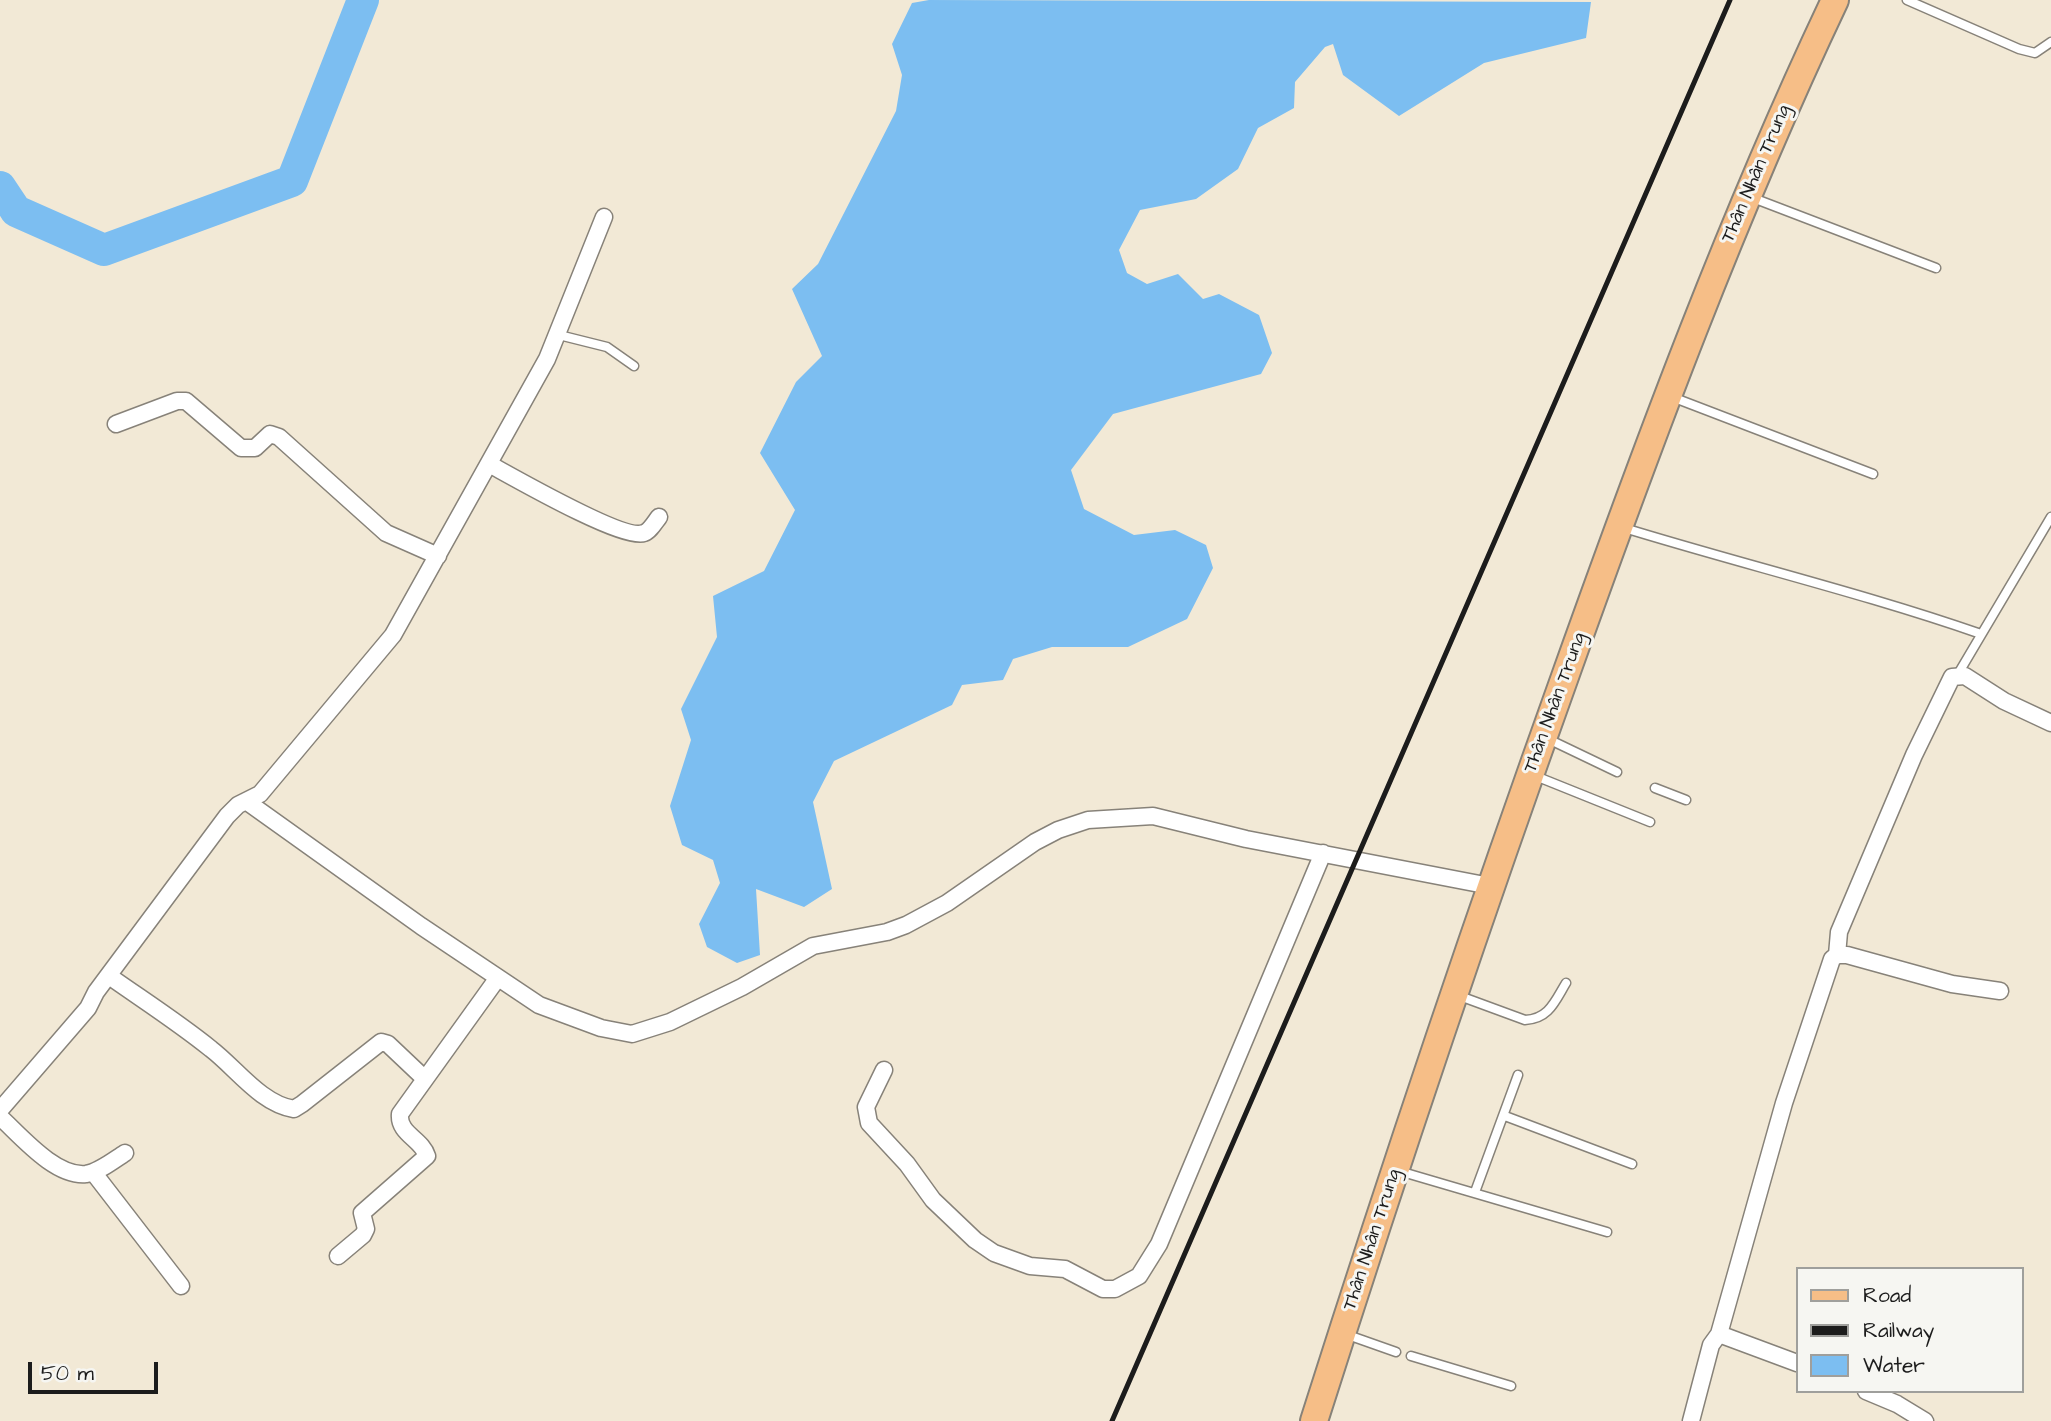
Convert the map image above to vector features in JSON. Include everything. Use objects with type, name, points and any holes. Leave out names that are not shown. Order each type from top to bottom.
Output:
[{"type":"main road","name":"Thân Nhân Trung","points":[[1314,1421],[1490,887],[1619,526],[1747,195],[1835,0]]},
{"type":"street","points":[[0,1110],[75,1025],[228,816],[246,801],[260,794],[377,658],[438,556],[559,334],[604,217]]},
{"type":"street","points":[[116,424],[177,401],[187,401],[241,448],[254,448],[270,434],[279,437],[386,533],[438,556]]},
{"type":"street","points":[[489,464],[573,509],[634,534],[646,533],[659,517]]},
{"type":"street","points":[[1691,1421],[1712,1345],[1719,1334],[1814,1006],[1837,955],[1839,932],[1914,755],[1952,677],[1958,674],[2004,701],[2051,723]]},
{"type":"street","points":[[246,801],[497,979],[539,1005],[567,1017],[632,1034],[670,1022],[742,987],[813,946],[887,932],[906,925],[947,903],[1035,842],[1058,830],[1088,820],[1153,816],[1247,839],[1490,887]]},
{"type":"street","points":[[884,1070],[866,1107],[869,1123],[907,1164],[933,1200],[975,1240],[1012,1262],[1065,1269],[1103,1289],[1115,1289],[1139,1276],[1159,1244],[1323,853]]},
{"type":"street","points":[[1837,955],[1847,955],[1952,984],[2000,990]]},
{"type":"street","points":[[109,976],[213,1050],[251,1085],[284,1108],[294,1109],[302,1104],[380,1042],[388,1044],[425,1079]]},
{"type":"street","points":[[338,1256],[363,1236],[366,1229],[362,1213],[428,1156],[424,1148],[402,1128],[400,1119],[403,1108],[497,979]]},
{"type":"street","points":[[0,1117],[54,1164],[83,1174],[93,1172],[125,1153]]},
{"type":"street","points":[[93,1172],[181,1286]]},
{"type":"street","points":[[1719,1334],[1796,1363]]},
{"type":"street","points":[[1871,1393],[1904,1407],[1925,1421]]},
{"type":"lane","points":[[1907,0],[2019,49],[2035,53],[2051,42]]},
{"type":"lane","points":[[1747,195],[1936,268]]},
{"type":"lane","points":[[559,334],[607,347],[634,366]]},
{"type":"lane","points":[[1669,396],[1873,474]]},
{"type":"lane","points":[[1958,674],[2051,517]]},
{"type":"lane","points":[[1619,526],[1736,562],[1899,606],[1981,634]]},
{"type":"lane","points":[[1543,737],[1617,772]]},
{"type":"lane","points":[[1531,774],[1650,822]]},
{"type":"lane","points":[[1655,788],[1686,800]]},
{"type":"lane","points":[[1455,995],[1525,1020],[1535,1020],[1548,1013],[1566,983]]},
{"type":"lane","points":[[1475,1192],[1518,1075]]},
{"type":"lane","points":[[1505,1116],[1632,1164]]},
{"type":"lane","points":[[1396,1171],[1607,1232]]},
{"type":"lane","points":[[1342,1333],[1396,1352]]},
{"type":"lane","points":[[1411,1356],[1511,1386]]},
{"type":"water","points":[[929,0],[1591,2],[1586,38],[1484,63],[1399,116],[1343,75],[1333,44],[1325,47],[1295,82],[1294,108],[1258,128],[1238,169],[1196,199],[1140,210],[1119,250],[1127,273],[1147,284],[1178,274],[1203,299],[1219,294],[1259,315],[1272,353],[1261,374],[1113,414],[1071,470],[1084,509],[1134,535],[1175,530],[1206,545],[1213,568],[1187,619],[1128,647],[1052,647],[1013,659],[1003,680],[962,685],[952,705],[834,761],[813,802],[832,889],[804,907],[756,889],[760,955],[737,963],[707,947],[699,924],[720,883],[713,860],[682,845],[670,806],[691,740],[681,709],[717,637],[713,596],[764,571],[795,510],[760,453],[796,382],[822,356],[792,289],[818,264],[896,111],[902,75],[892,44],[912,3]]},
{"type":"waterway","points":[[0,187],[16,211],[104,250],[292,181],[363,0]]},
{"type":"railway","points":[[1112,1421],[1730,0]]}]
